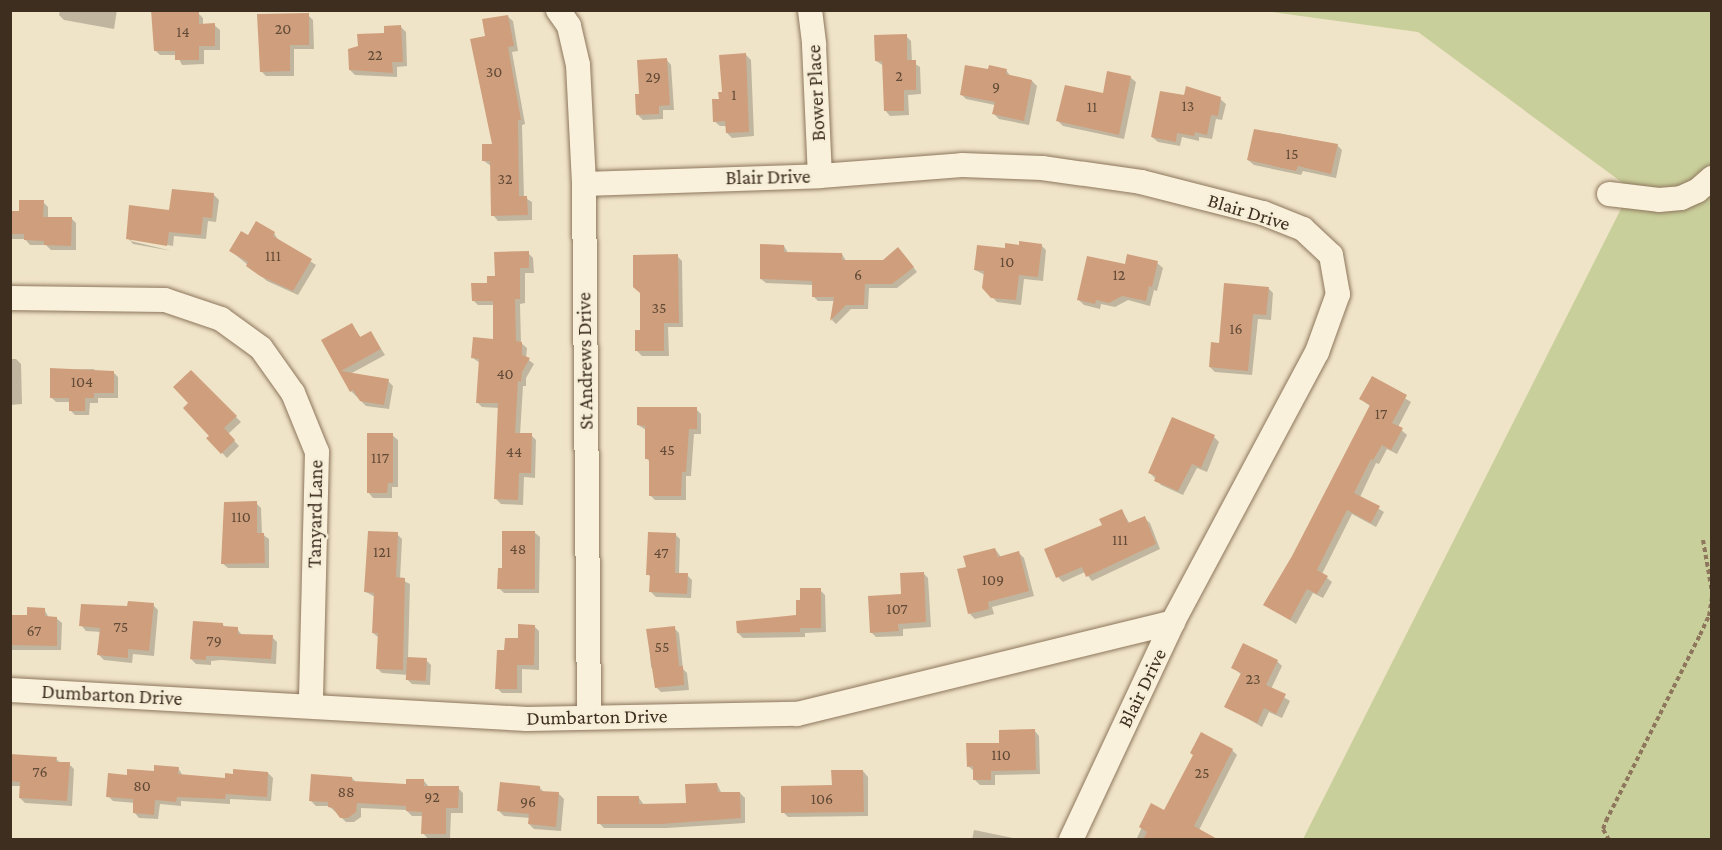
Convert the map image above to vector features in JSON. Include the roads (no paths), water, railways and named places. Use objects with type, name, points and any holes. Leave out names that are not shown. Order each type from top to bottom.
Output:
[{"type":"street","name":"St Andrews Drive","points":[[558,10],[569,26],[578,65],[584,184],[589,717]]},
{"type":"street","name":"Bower Place","points":[[810,10],[814,45],[820,176]]},
{"type":"street","name":"Blair Drive","points":[[584,184],[820,176],[962,165],[1042,168],[1141,182],[1263,213],[1303,229],[1331,255],[1338,294],[1317,352],[1173,622],[1071,840]]},
{"type":"street","points":[[1609,194],[1659,200],[1681,198],[1697,190],[1712,178]]},
{"type":"street","name":"Tanyard Lane","points":[[10,298],[165,300],[221,319],[261,348],[293,393],[317,452],[311,706]]},
{"type":"street","name":"Dumbarton Drive","points":[[10,690],[527,719],[797,714],[1173,622]]}]
